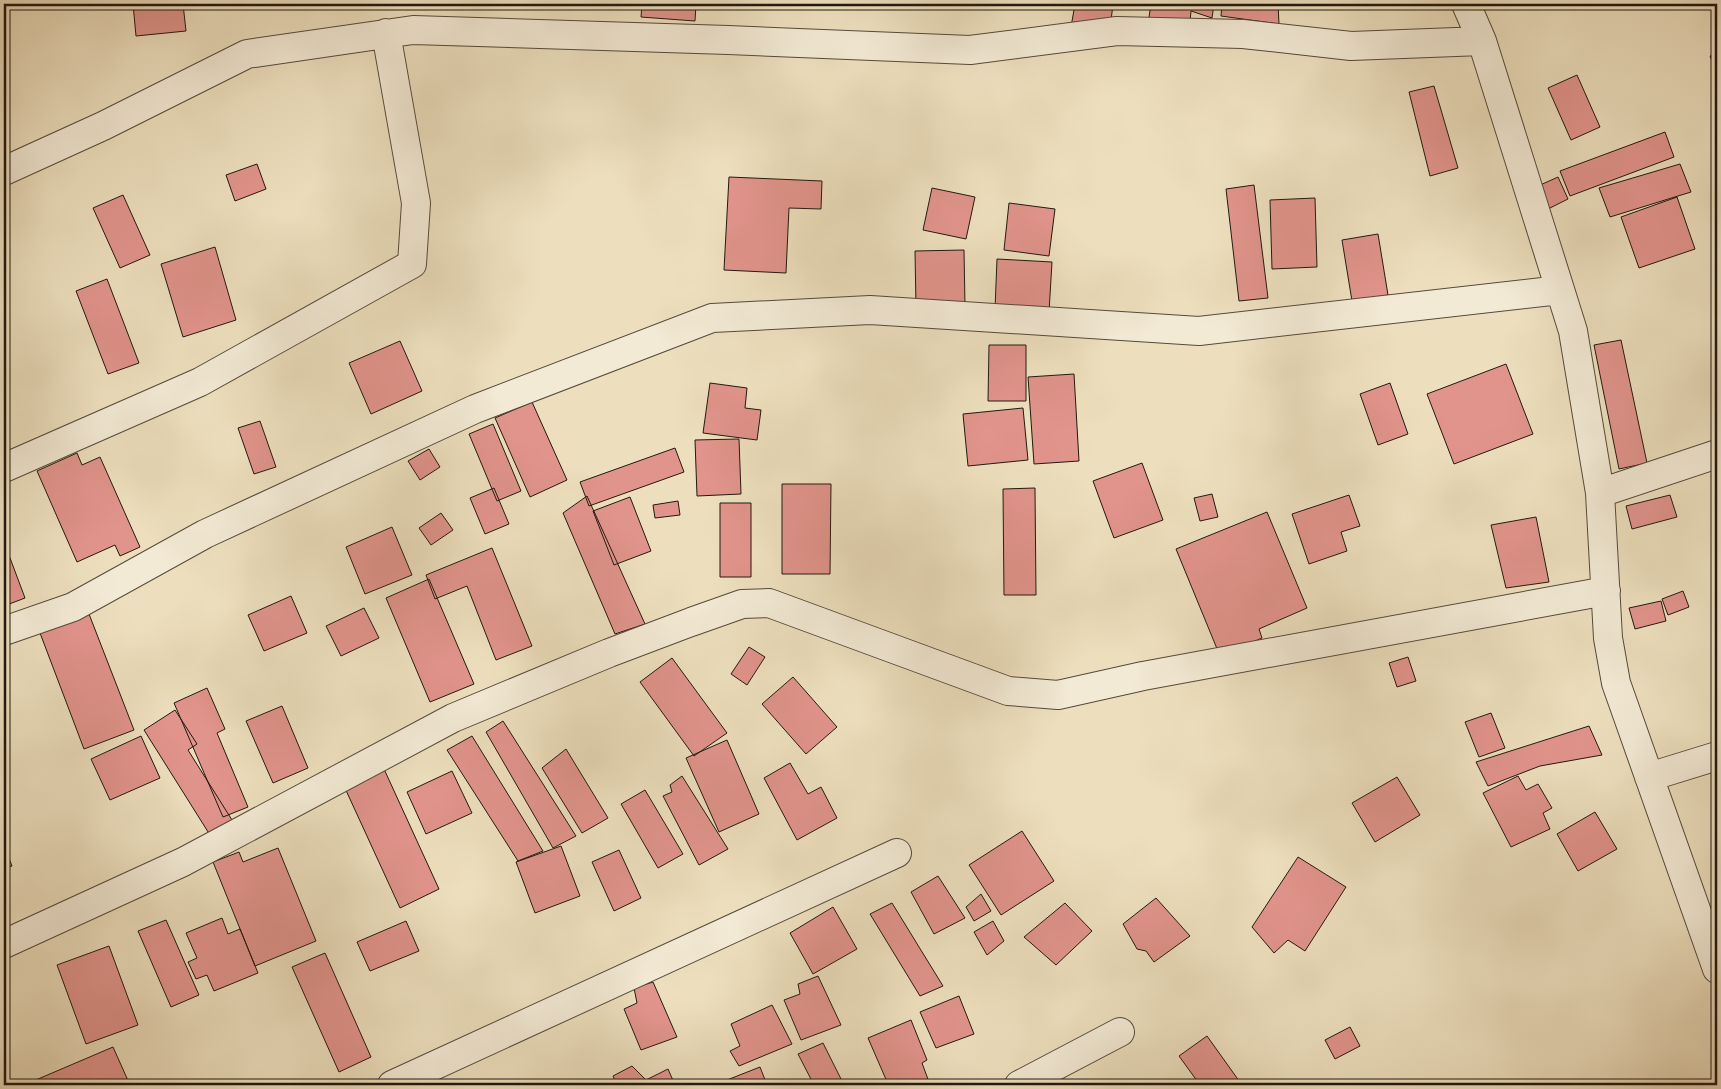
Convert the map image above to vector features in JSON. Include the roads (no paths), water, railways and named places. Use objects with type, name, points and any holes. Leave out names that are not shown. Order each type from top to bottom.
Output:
[{"type":"street","points":[[1466,4],[1482,41],[1572,331],[1600,493],[1608,638],[1616,684],[1717,969]]},
{"type":"street","points":[[4,171],[103,126],[247,54],[422,30],[796,42],[970,50],[1117,31],[1243,34],[1351,46],[1482,41]]},
{"type":"street","points":[[4,468],[200,382],[412,264],[416,203],[386,34]]},
{"type":"street","points":[[4,631],[73,606],[205,534],[475,409],[712,318],[870,310],[1199,330],[1560,290]]},
{"type":"street","points":[[1600,493],[1717,454]]},
{"type":"street","points":[[4,944],[183,862],[453,718],[609,653],[742,604],[769,603],[1008,691],[1058,695],[1143,676],[1606,591]]},
{"type":"street","points":[[1649,778],[1717,756]]},
{"type":"street","points":[[392,1085],[897,854]]},
{"type":"street","points":[[1019,1085],[1120,1032]]}]
